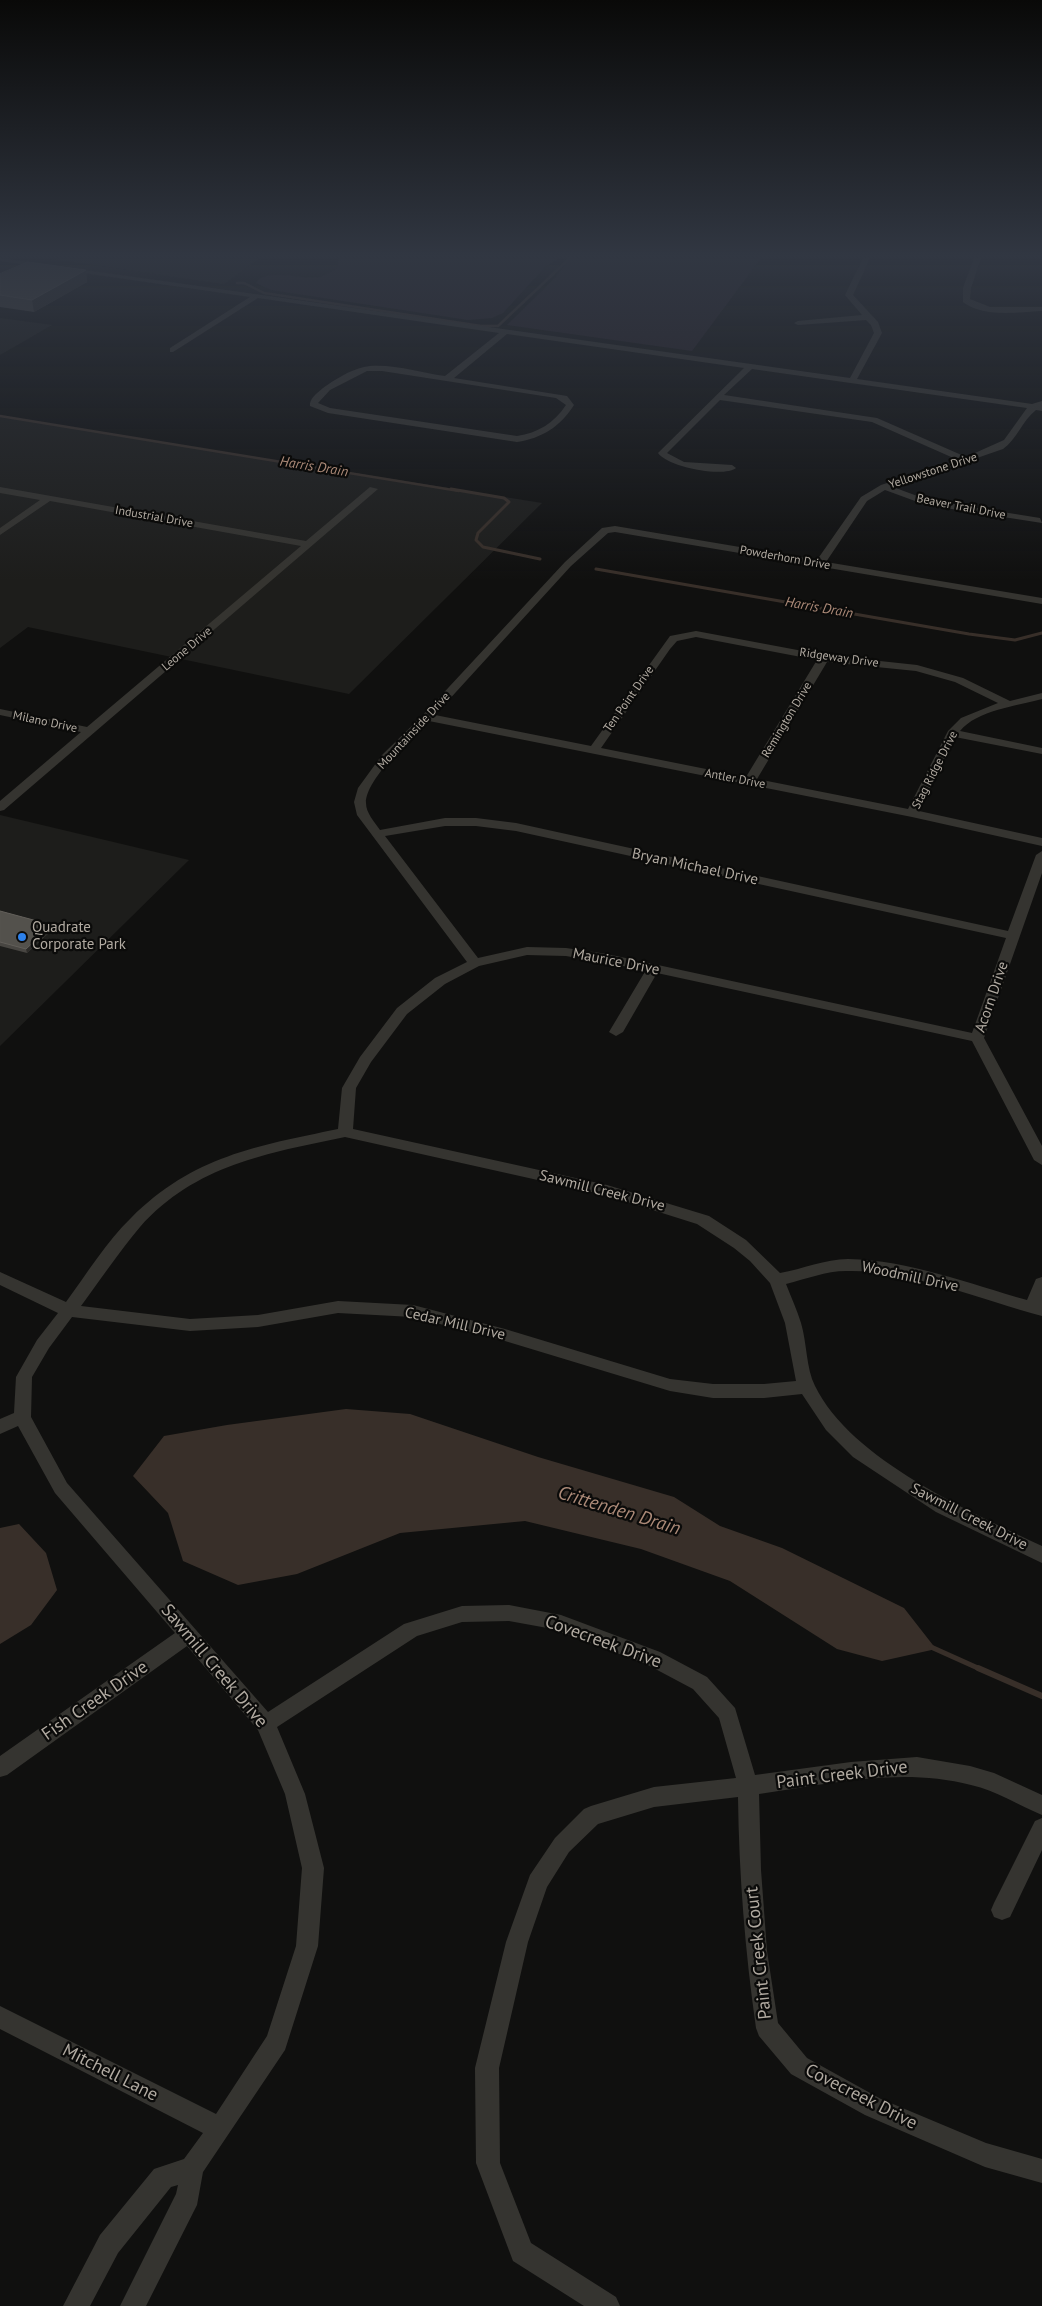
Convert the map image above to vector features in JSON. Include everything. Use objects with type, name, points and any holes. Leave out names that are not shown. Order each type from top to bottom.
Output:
[{"type":"street","points":[[447,379],[463,366]]},
{"type":"street","points":[[458,381],[476,366]]},
{"type":"street","points":[[739,366],[1038,408]]},
{"type":"street","points":[[852,381],[861,366]]},
{"type":"street","points":[[732,468],[685,465],[669,460],[662,453],[697,414],[749,367]]},
{"type":"street","points":[[382,369],[458,381],[564,398],[570,405],[556,422],[544,432],[526,438],[498,437],[328,410],[313,404],[316,396],[357,372],[382,369]]},
{"type":"street","points":[[718,397],[874,420],[966,460]]},
{"type":"street","name":"Yellowstone Drive","points":[[818,564],[864,499],[884,487],[966,460],[1005,444],[1025,414],[1038,408],[1042,401]]},
{"type":"street","name":"Beaver Trail Drive","points":[[884,487],[926,502],[1040,521]]},
{"type":"street","name":"Leone Drive","points":[[0,807],[372,489]]},
{"type":"street","name":"Industrial Drive","points":[[0,490],[308,544]]},
{"type":"street","points":[[0,532],[47,498]]},
{"type":"street","name":"Powderhorn Drive","points":[[549,584],[605,530],[615,529],[1042,601]]},
{"type":"street","name":"Mountainside Drive","points":[[476,963],[376,834],[363,815],[360,802],[364,788],[386,757],[427,717],[549,584]]},
{"type":"street","name":"Ridgeway Drive","points":[[666,647],[674,638],[696,634],[824,658],[932,671],[977,687],[1010,705]]},
{"type":"street","name":"Ten Point Drive","points":[[593,751],[666,647]]},
{"type":"street","name":"Remington Drive","points":[[749,782],[824,658]]},
{"type":"street","name":"Stag Ridge Drive","points":[[912,814],[952,733],[963,721],[973,716],[1042,696]]},
{"type":"street","name":"Milano Drive","points":[[0,712],[90,731]]},
{"type":"street","name":"Antler Drive","points":[[427,717],[912,814],[1042,842]]},
{"type":"street","points":[[952,733],[1042,751]]},
{"type":"street","name":"Bryan Michael Drive","points":[[376,834],[445,822],[476,822],[516,827],[1013,936]]},
{"type":"street","name":"Acorn Drive","points":[[1042,855],[977,1038],[1042,1160]]},
{"type":"street","name":"Maurice Drive","points":[[345,1132],[349,1088],[365,1060],[402,1011],[440,981],[476,963],[527,951],[566,952],[977,1038]]},
{"type":"street","points":[[616,1032],[653,969]]},
{"type":"street","name":"Sawmill Creek Drive","points":[[69,1311],[135,1223],[166,1194],[204,1171],[251,1152],[345,1132],[607,1190],[671,1208],[703,1220],[720,1230],[756,1257],[777,1280],[793,1322],[806,1387],[832,1425],[859,1452],[942,1507],[1042,1555]]},
{"type":"street","name":"Woodmill Drive","points":[[777,1280],[846,1265],[875,1267],[919,1276],[1037,1309]]},
{"type":"street","name":"Cedar Mill Drive","points":[[0,1278],[69,1311],[190,1325],[258,1321],[338,1307],[413,1312],[505,1335],[670,1385],[713,1391],[764,1391],[806,1387]]},
{"type":"street","points":[[1037,1309],[1042,1282]]},
{"type":"street","points":[[0,1427],[22,1417],[24,1377],[43,1344],[69,1311]]},
{"type":"street","name":"Sawmill Creek Drive","points":[[22,1417],[61,1488],[266,1724],[295,1794],[313,1868],[307,1946],[277,2042],[192,2168],[188,2196],[133,2306]]},
{"type":"street","name":"Covecreek Drive","points":[[266,1724],[411,1630],[462,1614],[509,1614],[554,1621],[653,1658],[700,1683],[728,1714],[748,1786]]},
{"type":"street","name":"Fish Creek Drive","points":[[0,1768],[189,1634]]},
{"type":"street","name":"Paint Creek Drive","points":[[607,2306],[522,2252],[488,2163],[487,2068],[517,1942],[538,1882],[562,1845],[591,1816],[654,1797],[852,1771],[916,1766],[970,1775],[994,1782],[1042,1805]]},
{"type":"street","name":"Paint Creek Court","points":[[748,1786],[750,1870],[756,1950],[766,2028],[791,2056]]},
{"type":"street","points":[[1002,1910],[1042,1828]]},
{"type":"street","name":"Mitchell Lane","points":[[0,2018],[220,2129]]},
{"type":"street","name":"Covecreek Drive","points":[[791,2056],[799,2066],[873,2107],[985,2155],[1042,2170]]},
{"type":"street","points":[[76,2306],[109,2244],[163,2178],[192,2168]]},
{"type":"shaded area","points":[[0,416],[542,503],[349,694],[28,627],[0,648]]},
{"type":"shaded area","name":"Quadrate Corporate Park","points":[[0,815],[189,860],[0,1046]]},
{"type":"water","points":[[346,1409],[410,1414],[538,1457],[674,1497],[720,1526],[782,1548],[904,1608],[936,1649],[882,1661],[837,1649],[730,1581],[641,1549],[525,1521],[400,1533],[297,1574],[238,1585],[183,1561],[168,1513],[133,1476],[164,1436],[227,1425]]},
{"type":"water","points":[[19,1524],[46,1553],[57,1590],[31,1625],[0,1644],[0,1528]]},
{"type":"building","name":"Quadrate Corporate Park","points":[[0,911],[52,925],[26,949],[0,942]]},
{"type":"waterway","name":"Harris Drain","points":[[0,416],[459,491]]},
{"type":"waterway","name":"Harris Drain","points":[[451,489],[504,498],[509,502],[478,533],[476,540],[483,547],[540,559]]},
{"type":"waterway","name":"Harris Drain","points":[[596,569],[969,634],[1015,640],[1042,633]]},
{"type":"waterway","name":"Crittenden Drain","points":[[931,1647],[980,1669]]},
{"type":"waterway","name":"Crittenden Drain","points":[[978,1668],[1042,1696]]},
{"type":"place","name":"Quadrate Corporate Park","points":[[22,937]]}]
